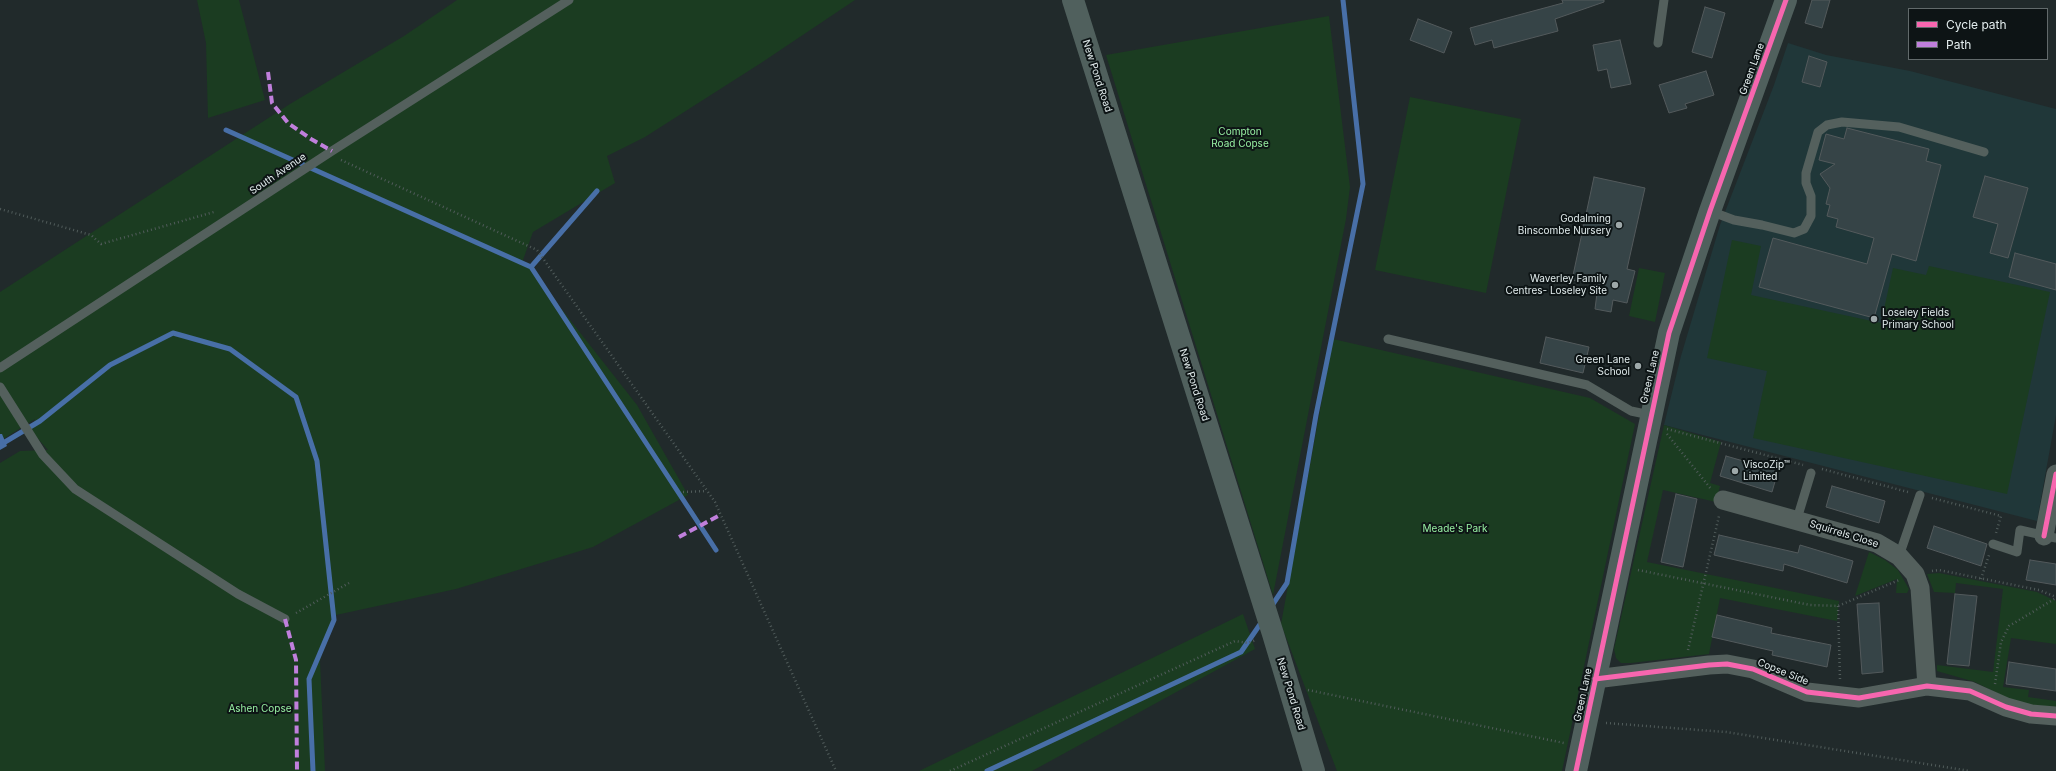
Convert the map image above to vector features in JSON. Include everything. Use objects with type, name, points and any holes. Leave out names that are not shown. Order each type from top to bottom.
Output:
[{"type":"main road","name":"New Pond Road","points":[[1073,0],[1292,695],[1314,771]]},
{"type":"main road","name":"Green Lane","points":[[1576,771],[1650,415],[1669,333],[1710,211],[1786,0]]},
{"type":"street","points":[[2050,537],[2056,474]]},
{"type":"street","name":"Squirrels Close","points":[[1723,500],[1797,519],[1877,543],[1899,556],[1915,574],[1920,588],[1923,606],[1926,686]]},
{"type":"street","name":"Copse Side","points":[[1595,680],[1684,668],[1727,664],[1753,669],[1807,692],[1859,698],[1926,686],[1970,691],[1993,701],[2032,714],[2056,716]]},
{"type":"lane","name":"South Avenue","points":[[0,368],[327,154],[569,0]]},
{"type":"lane","points":[[1658,43],[1664,0]]},
{"type":"lane","points":[[1710,211],[1734,220],[1794,233],[1804,229],[1811,216],[1811,196],[1806,183],[1806,173],[1818,132],[1827,125],[1842,122],[1899,127],[1984,152]]},
{"type":"lane","points":[[1388,339],[1587,385],[1631,411],[1650,415]]},
{"type":"lane","points":[[0,387],[44,455],[74,489],[238,594],[285,619]]},
{"type":"lane","points":[[1797,519],[1808,469]]},
{"type":"lane","points":[[1899,556],[1920,495]]},
{"type":"lane","points":[[1992,544],[2017,552],[2020,530],[2050,537]]},
{"type":"path","points":[[327,154],[538,250],[715,502],[836,771]]},
{"type":"path","points":[[0,209],[94,238],[100,244],[215,211]]},
{"type":"path","points":[[1684,668],[1723,500],[1706,484],[1662,427],[1808,469]]},
{"type":"path","points":[[1821,469],[2001,516],[1981,579]]},
{"type":"path","points":[[683,492],[708,491]]},
{"type":"path","points":[[1619,566],[1810,605],[1838,606],[1853,598],[1915,574],[1939,570],[2039,590],[2056,597]]},
{"type":"path","points":[[285,619],[326,595],[349,584]]},
{"type":"path","points":[[1993,701],[2001,642],[2009,626],[2056,597]]},
{"type":"path","points":[[1838,606],[1841,696]]},
{"type":"path","points":[[950,771],[1235,641],[1248,643]]},
{"type":"path","points":[[1292,695],[1304,689],[1567,744],[1584,731],[1726,732],[1970,771]]},
{"type":"shaded area","name":"Loseley Fields Primary School","points":[[1788,43],[1826,55],[1910,71],[2056,109],[2056,415],[2037,521],[1664,425],[1681,356],[1720,225],[1774,85]]},
{"type":"green space","points":[[197,0],[239,0],[265,100],[208,118],[206,43]]},
{"type":"green space","name":"Ashen Copse","points":[[457,0],[855,0],[761,63],[645,137],[607,156],[615,183],[533,232],[523,260],[637,405],[688,495],[593,547],[456,589],[336,615],[329,629],[320,661],[325,771],[0,771],[0,463],[20,451],[48,450],[31,431],[35,419],[0,441],[0,292],[290,104],[404,36]]},
{"type":"green space","name":"Compton Road Copse","points":[[1329,16],[1350,187],[1346,219],[1273,595],[1106,55]]},
{"type":"green space","points":[[1410,97],[1521,119],[1486,293],[1375,270]]},
{"type":"green space","points":[[1732,240],[1761,246],[1751,295],[1881,323],[1893,268],[1926,275],[1929,266],[2050,292],[2007,494],[1753,438],[1767,371],[1707,358]]},
{"type":"green space","points":[[1639,268],[1665,273],[1655,322],[1629,316]]},
{"type":"green space","name":"Meade's Park","points":[[1333,339],[1590,398],[1635,424],[1562,771],[1337,771],[1281,624]]},
{"type":"green space","points":[[1664,425],[1721,442],[1710,483],[1720,486],[1716,502],[1663,490],[1647,562],[1839,601],[1837,621],[1720,598],[1709,654],[1631,663],[1621,663],[1616,658],[1614,649]]},
{"type":"green space","points":[[1869,552],[1885,560],[1898,570],[1909,589],[1907,593],[1896,593],[1897,579],[1855,596]]},
{"type":"green space","points":[[1939,573],[2037,592],[2056,601],[2056,644],[2011,638],[2003,687],[2029,690],[2028,697],[2056,701],[2056,707],[2019,704],[1975,682],[1937,671],[1937,665],[1993,672],[2003,589],[1956,583],[1955,593],[1934,592],[1927,574]]},
{"type":"green space","points":[[1243,614],[1255,649],[1032,771],[919,771]]},
{"type":"water","points":[[0,434],[2,434],[7,446],[0,450]]},
{"type":"building","points":[[1562,0],[1604,0],[1604,2],[1555,19],[1558,31],[1494,48],[1492,40],[1475,45],[1470,28],[1563,3]]},
{"type":"building","points":[[1812,0],[1830,0],[1822,28],[1805,23]]},
{"type":"building","points":[[1705,7],[1725,13],[1712,58],[1692,52]]},
{"type":"building","points":[[1418,19],[1452,32],[1444,53],[1410,40]]},
{"type":"building","points":[[1620,40],[1631,84],[1611,88],[1607,69],[1598,71],[1593,45]]},
{"type":"building","points":[[1809,56],[1827,62],[1820,87],[1802,82]]},
{"type":"building","points":[[1706,71],[1714,95],[1685,104],[1687,108],[1669,113],[1659,85]]},
{"type":"building","points":[[1847,128],[1929,149],[1926,161],[1941,165],[1916,261],[1892,254],[1874,318],[1759,287],[1773,238],[1867,264],[1874,238],[1836,227],[1838,219],[1827,216],[1830,205],[1826,204],[1830,188],[1820,174],[1835,164],[1819,160],[1826,134],[1844,139]]},
{"type":"building","points":[[1985,176],[2028,188],[2008,258],[1990,253],[1998,224],[1973,217]]},
{"type":"building","points":[[1594,177],[1645,188],[1627,269],[1635,271],[1627,303],[1613,300],[1611,312],[1595,309],[1598,285],[1572,280]]},
{"type":"building","points":[[2015,253],[2056,264],[2056,290],[2009,277]]},
{"type":"building","points":[[1546,337],[1589,347],[1583,373],[1540,363]]},
{"type":"building","points":[[1726,456],[1778,471],[1772,492],[1720,476]]},
{"type":"building","points":[[1832,486],[1885,501],[1879,523],[1826,507]]},
{"type":"building","points":[[1676,494],[1697,499],[1683,567],[1661,562]]},
{"type":"building","points":[[1934,526],[1987,544],[1981,566],[1927,548]]},
{"type":"building","points":[[1719,535],[1798,553],[1800,545],[1853,561],[1847,583],[1784,564],[1783,571],[1714,555]]},
{"type":"building","points":[[2030,560],[2056,564],[2056,585],[2026,580]]},
{"type":"building","points":[[1955,594],[1977,596],[1969,666],[1947,664]]},
{"type":"building","points":[[1879,603],[1883,672],[1862,674],[1857,604]]},
{"type":"building","points":[[1717,615],[1772,628],[1771,633],[1831,645],[1827,667],[1772,655],[1773,651],[1712,637]]},
{"type":"building","points":[[2009,662],[2056,669],[2056,691],[2006,684]]},
{"type":"waterway","points":[[1271,607],[1287,583],[1316,415],[1363,184],[1343,0]]},
{"type":"waterway","points":[[226,130],[531,267],[716,550]]},
{"type":"waterway","points":[[531,267],[597,191]]},
{"type":"waterway","points":[[5,442],[40,421],[110,365],[173,333],[230,349],[296,397],[317,461],[334,620],[309,679],[313,771]]},
{"type":"waterway","points":[[987,771],[1241,652],[1263,620]]},
{"type":"marked path","points":[[268,72],[272,103],[288,123],[332,151]]},
{"type":"marked path","points":[[679,537],[720,515]]},
{"type":"marked path","points":[[285,619],[296,660],[297,771]]},
{"type":"cycle path","points":[[1576,771],[1669,333],[1710,211],[1786,0]]},
{"type":"cycle path","points":[[2044,536],[2056,474]]},
{"type":"cycle path","points":[[1595,679],[1727,664],[1753,669],[1807,692],[1859,698],[1927,686],[1970,691],[2006,707],[2031,714],[2056,716]]},
{"type":"place","name":"Godalming Binscombe Nursery","points":[[1619,225]]},
{"type":"place","name":"Waverley Family Centres- Loseley Site","points":[[1615,285]]},
{"type":"place","name":"Loseley Fields Primary School","points":[[1874,319]]},
{"type":"place","name":"Green Lane School","points":[[1638,366]]},
{"type":"place","name":"ViscoZip™ Limited","points":[[1735,471]]}]
